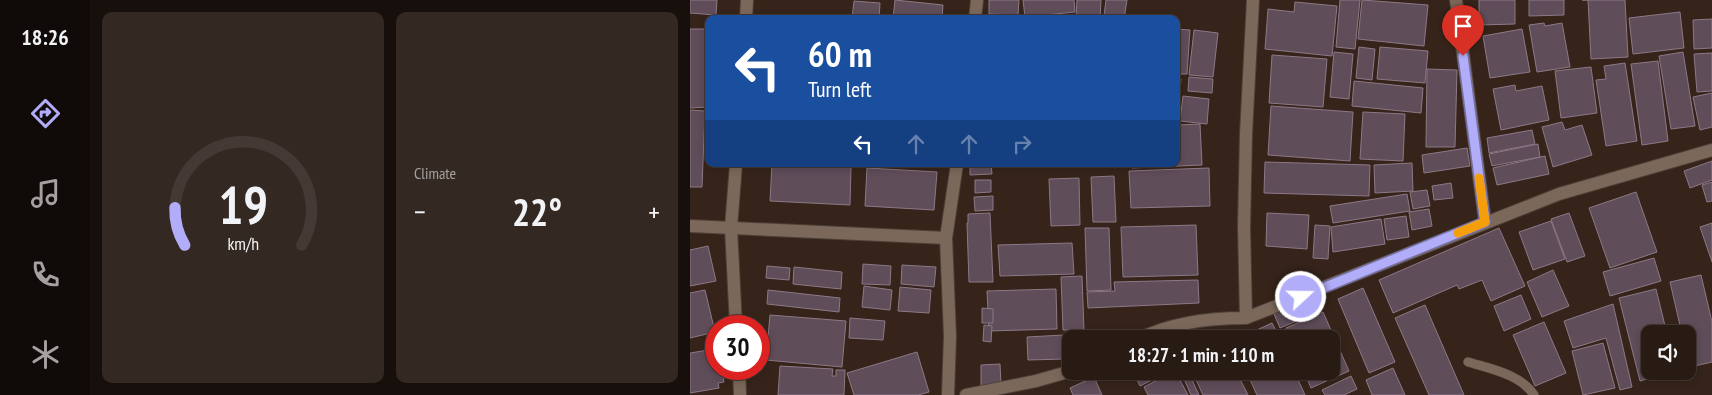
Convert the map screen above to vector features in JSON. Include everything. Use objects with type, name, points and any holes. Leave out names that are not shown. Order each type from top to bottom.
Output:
[{"type":"street","points":[[746,15],[747,0]]},
{"type":"street","points":[[975,15],[977,0]]},
{"type":"street","points":[[1246,318],[1244,217],[1253,0]]},
{"type":"street","points":[[1456,0],[1485,222]]},
{"type":"street","points":[[1163,330],[1214,318],[1246,318],[1559,194],[1712,150]]},
{"type":"street","points":[[735,315],[731,228],[736,167]]},
{"type":"street","points":[[948,395],[950,336],[946,238],[957,167]]},
{"type":"street","points":[[690,226],[946,238]]},
{"type":"street","points":[[966,395],[1036,381],[1062,374]]},
{"type":"street","points":[[739,380],[740,395]]},
{"type":"lane","points":[[1468,362],[1504,373],[1528,386],[1534,395]]},
{"type":"building","points":[[690,0],[717,0],[716,15],[690,13]]},
{"type":"building","points":[[895,0],[943,5],[942,15],[893,15]]},
{"type":"building","points":[[989,0],[1019,0],[1018,15],[989,14]]},
{"type":"building","points":[[1023,0],[1074,0],[1075,12],[1025,15]]},
{"type":"building","points":[[1077,0],[1101,0],[1100,15],[1076,15]]},
{"type":"building","points":[[1106,0],[1127,0],[1125,15],[1104,15]]},
{"type":"building","points":[[1340,0],[1360,0],[1355,49],[1336,47]]},
{"type":"building","points":[[1362,0],[1428,5],[1424,46],[1358,39]]},
{"type":"building","points":[[1479,0],[1515,0],[1515,24],[1479,25]]},
{"type":"building","points":[[1529,0],[1564,0],[1564,15],[1529,16]]},
{"type":"building","points":[[1588,0],[1625,0],[1628,57],[1591,59]]},
{"type":"building","points":[[854,1],[880,3],[879,15],[852,15]]},
{"type":"building","points":[[1295,2],[1337,6],[1332,56],[1265,49],[1268,9],[1294,12]]},
{"type":"building","points":[[1680,12],[1684,48],[1633,54],[1629,18]]},
{"type":"building","points":[[1712,19],[1712,48],[1694,49],[1693,20]]},
{"type":"building","points":[[1544,23],[1545,26],[1562,23],[1570,67],[1537,72],[1529,25]]},
{"type":"building","points":[[690,29],[705,29],[705,107],[690,108]]},
{"type":"building","points":[[1180,29],[1190,30],[1187,74],[1180,74]]},
{"type":"building","points":[[1522,29],[1530,72],[1490,78],[1483,36]]},
{"type":"building","points":[[1194,30],[1218,33],[1213,77],[1189,75]]},
{"type":"building","points":[[1359,47],[1375,49],[1372,80],[1356,78]]},
{"type":"building","points":[[1380,47],[1428,51],[1425,83],[1377,79]]},
{"type":"building","points":[[1334,52],[1353,54],[1349,99],[1330,97]]},
{"type":"building","points":[[1683,52],[1695,126],[1671,129],[1659,56]]},
{"type":"building","points":[[1712,53],[1712,91],[1697,92],[1694,54]]},
{"type":"building","points":[[1272,55],[1327,59],[1323,107],[1269,103]]},
{"type":"building","points":[[1658,61],[1668,141],[1642,145],[1631,64]]},
{"type":"building","points":[[1625,63],[1637,141],[1606,146],[1596,80],[1606,79],[1604,66]]},
{"type":"building","points":[[1591,67],[1597,113],[1561,118],[1555,71]]},
{"type":"building","points":[[1427,69],[1457,70],[1455,147],[1426,147]]},
{"type":"building","points":[[1189,77],[1213,79],[1212,93],[1188,91]]},
{"type":"building","points":[[1354,81],[1423,88],[1421,113],[1352,106]]},
{"type":"building","points":[[1515,85],[1516,91],[1542,86],[1549,120],[1501,130],[1493,89]]},
{"type":"building","points":[[1712,93],[1712,127],[1700,130],[1693,97]]},
{"type":"building","points":[[1183,96],[1209,99],[1207,124],[1180,121]]},
{"type":"building","points":[[1271,106],[1353,112],[1350,161],[1268,155]]},
{"type":"building","points":[[690,110],[705,111],[702,187],[690,187]]},
{"type":"building","points":[[1363,112],[1405,114],[1403,161],[1360,159]]},
{"type":"building","points":[[1562,122],[1565,130],[1582,125],[1592,155],[1553,167],[1542,127]]},
{"type":"building","points":[[1200,124],[1202,165],[1180,166],[1180,125]]},
{"type":"building","points":[[1532,130],[1535,144],[1489,153],[1487,138]]},
{"type":"building","points":[[1538,144],[1540,157],[1492,166],[1489,154]]},
{"type":"building","points":[[1467,148],[1470,166],[1424,173],[1422,155]]},
{"type":"building","points":[[1545,156],[1549,174],[1497,185],[1493,168]]},
{"type":"building","points":[[1712,161],[1712,180],[1690,188],[1684,171]]},
{"type":"building","points":[[1265,162],[1370,165],[1369,196],[1264,193]]},
{"type":"building","points":[[1412,163],[1413,191],[1375,193],[1374,165]]},
{"type":"building","points":[[772,167],[851,167],[850,205],[770,201]]},
{"type":"building","points":[[970,167],[991,167],[992,174],[970,175]]},
{"type":"building","points":[[867,168],[937,172],[934,210],[865,206]]},
{"type":"building","points":[[1209,168],[1210,206],[1131,208],[1129,171]]},
{"type":"building","points":[[1114,176],[1116,222],[1093,222],[1091,177]]},
{"type":"building","points":[[1079,178],[1080,225],[1051,226],[1049,179]]},
{"type":"building","points":[[975,180],[991,180],[991,192],[975,193]]},
{"type":"building","points":[[1712,182],[1712,201],[1707,202],[1702,185]]},
{"type":"building","points":[[1451,183],[1453,198],[1434,200],[1432,186]]},
{"type":"building","points":[[1427,190],[1430,206],[1413,209],[1410,192]]},
{"type":"building","points":[[1636,192],[1657,252],[1610,268],[1589,208]]},
{"type":"building","points":[[1407,194],[1410,211],[1333,223],[1330,206]]},
{"type":"building","points":[[993,196],[993,210],[975,211],[974,197]]},
{"type":"building","points":[[1429,209],[1432,226],[1412,230],[1409,212]]},
{"type":"building","points":[[990,213],[993,282],[969,282],[968,214]]},
{"type":"building","points":[[1267,213],[1309,215],[1307,249],[1266,246]]},
{"type":"building","points":[[1569,213],[1585,256],[1567,262],[1551,219]]},
{"type":"building","points":[[1406,216],[1409,237],[1387,240],[1384,219]]},
{"type":"building","points":[[1381,219],[1385,244],[1333,252],[1331,227]]},
{"type":"building","points":[[1551,221],[1565,259],[1533,270],[1519,232]]},
{"type":"building","points":[[1712,223],[1712,262],[1700,227]]},
{"type":"building","points":[[1196,225],[1198,275],[1123,277],[1121,227]]},
{"type":"building","points":[[1315,225],[1330,226],[1328,259],[1313,258]]},
{"type":"building","points":[[1085,228],[1109,228],[1111,290],[1087,291]]},
{"type":"building","points":[[1499,228],[1525,286],[1491,301],[1482,280],[1459,289],[1457,285],[1393,313],[1379,280]]},
{"type":"building","points":[[1072,243],[1074,274],[1000,276],[998,245]]},
{"type":"building","points":[[708,246],[716,281],[690,286],[690,250]]},
{"type":"building","points":[[1654,258],[1661,281],[1610,296],[1603,272]]},
{"type":"building","points":[[863,264],[891,266],[890,285],[862,284]]},
{"type":"building","points":[[902,265],[936,267],[934,287],[901,284]]},
{"type":"building","points":[[767,266],[790,268],[789,280],[766,278]]},
{"type":"building","points":[[794,267],[842,272],[841,289],[793,284]]},
{"type":"building","points":[[1553,270],[1569,306],[1542,317],[1527,282]]},
{"type":"building","points":[[1701,275],[1712,322],[1712,362],[1696,366],[1696,325],[1680,325],[1670,282]]},
{"type":"building","points":[[1082,276],[1084,330],[1063,330],[1061,277]]},
{"type":"building","points":[[1198,280],[1199,303],[1088,308],[1087,292],[1115,291],[1114,282]]},
{"type":"building","points":[[864,286],[892,290],[890,310],[862,307]]},
{"type":"building","points":[[900,287],[931,290],[929,313],[898,311]]},
{"type":"building","points":[[1363,288],[1395,362],[1369,373],[1338,299]]},
{"type":"building","points":[[1056,289],[1057,329],[989,331],[987,291]]},
{"type":"building","points":[[1656,289],[1665,325],[1641,325],[1641,380],[1644,380],[1640,381],[1619,298]]},
{"type":"building","points":[[705,290],[711,315],[705,315],[705,334],[690,338],[690,293]]},
{"type":"building","points":[[768,290],[840,298],[839,312],[767,304]]},
{"type":"building","points":[[1521,295],[1531,319],[1504,331],[1494,306]]},
{"type":"building","points":[[1298,303],[1304,318],[1280,328],[1274,314]]},
{"type":"building","points":[[1613,304],[1632,387],[1620,390],[1606,338],[1573,348],[1564,321]]},
{"type":"building","points":[[1425,305],[1464,395],[1429,395],[1395,318]]},
{"type":"building","points":[[982,308],[993,309],[993,323],[982,323]]},
{"type":"building","points":[[1323,312],[1331,330],[1287,330],[1286,328]]},
{"type":"building","points":[[770,315],[846,321],[842,367],[770,360]]},
{"type":"building","points":[[850,318],[885,321],[883,340],[849,338]]},
{"type":"building","points":[[1544,322],[1566,373],[1535,386],[1513,335]]},
{"type":"building","points":[[1272,323],[1276,330],[1257,330]]},
{"type":"building","points":[[984,325],[992,326],[991,342],[983,341]]},
{"type":"building","points":[[1062,335],[1062,359],[1028,360],[1027,337]]},
{"type":"building","points":[[1603,343],[1615,388],[1583,395],[1572,351]]},
{"type":"building","points":[[705,351],[705,380],[724,380],[724,382],[718,383],[719,388],[690,393],[690,353]]},
{"type":"building","points":[[1340,351],[1349,371],[1340,375]]},
{"type":"building","points":[[917,352],[929,392],[918,395],[854,395],[847,373]]},
{"type":"building","points":[[1000,364],[1001,385],[981,386],[981,365]]},
{"type":"building","points":[[780,366],[833,369],[832,376],[836,376],[836,370],[845,370],[844,395],[778,395]]},
{"type":"building","points":[[1393,368],[1405,395],[1372,395],[1366,380]]},
{"type":"building","points":[[1351,376],[1357,389],[1344,395],[1325,395],[1322,390]]},
{"type":"building","points":[[1087,380],[1095,380],[1102,395],[1073,395],[1070,388]]},
{"type":"building","points":[[1137,380],[1152,380],[1140,386]]},
{"type":"building","points":[[1158,380],[1180,380],[1188,395],[1148,395],[1144,387]]},
{"type":"building","points":[[1185,380],[1192,380],[1199,395],[1191,395]]},
{"type":"building","points":[[1196,380],[1240,380],[1248,395],[1203,395]]},
{"type":"building","points":[[1250,380],[1298,380],[1305,395],[1257,395]]},
{"type":"building","points":[[1308,380],[1329,380],[1311,388]]},
{"type":"slow traffic","points":[[1458,233],[1485,222],[1479,178]]},
{"type":"route","points":[[1301,297],[1485,222],[1463,56]]}]
